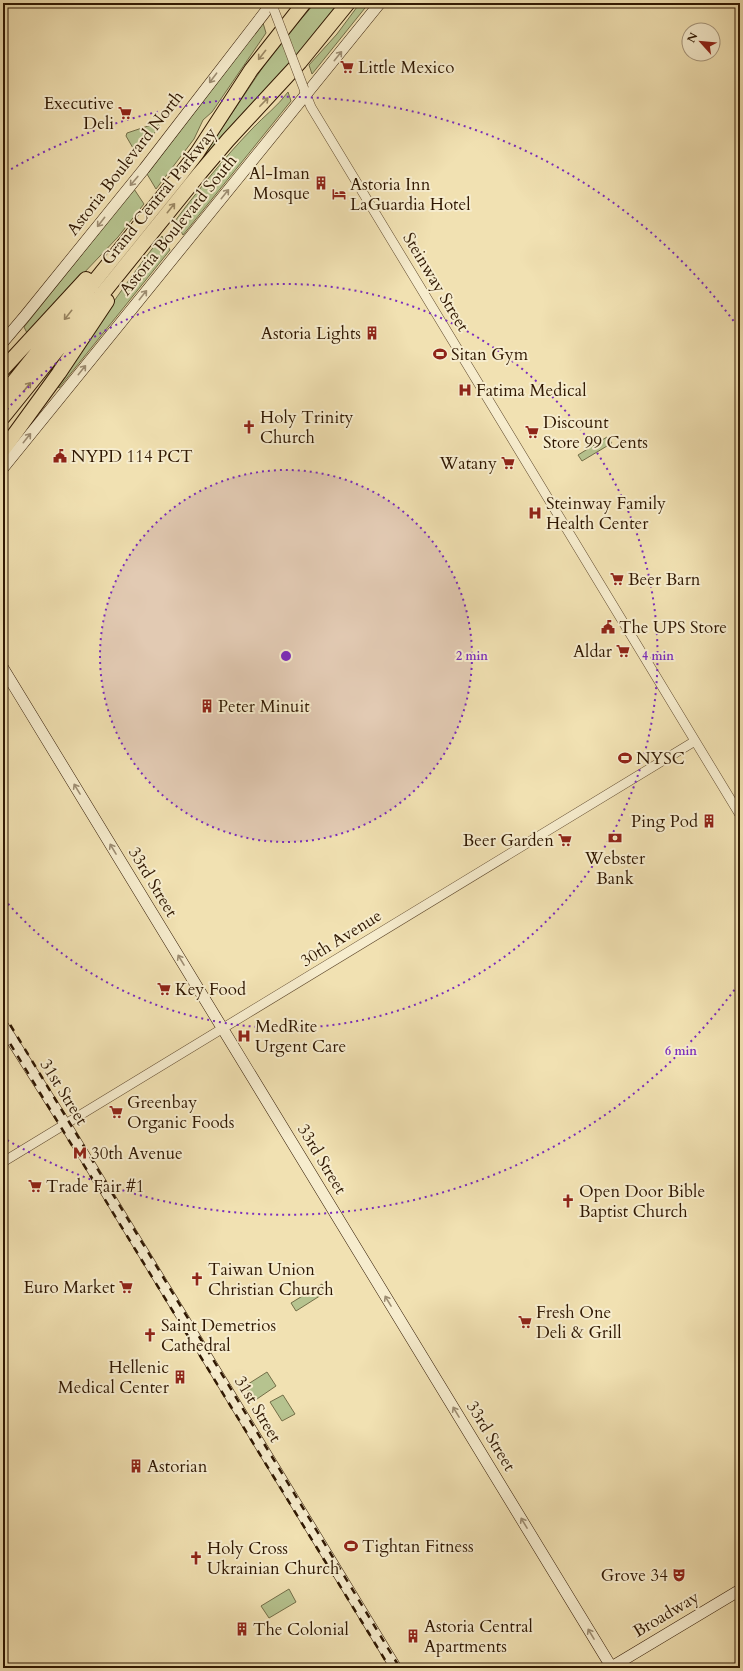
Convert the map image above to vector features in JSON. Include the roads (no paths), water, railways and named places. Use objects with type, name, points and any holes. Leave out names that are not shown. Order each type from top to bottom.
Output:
[{"type":"highway","name":"Grand Central Parkway","points":[[3,395],[198,152],[255,64],[304,3]]},
{"type":"highway","name":"Grand Central Parkway","points":[[3,417],[209,162],[300,62],[348,3]]},
{"type":"highway","points":[[3,369],[108,256],[145,219]]},
{"type":"highway","points":[[3,450],[63,367],[147,238]]},
{"type":"main road","name":"Astoria Boulevard South","points":[[3,468],[305,92],[380,3]]},
{"type":"main road","name":"Astoria Boulevard North","points":[[3,342],[144,168],[272,5]]},
{"type":"main road","name":"33rd Street","points":[[3,668],[611,1668]]},
{"type":"main road","name":"31st Street","points":[[3,1026],[65,1124],[396,1668]]},
{"type":"main road","name":"Broadway","points":[[611,1668],[740,1590]]},
{"type":"street","name":"Steinway Street","points":[[272,5],[311,107],[740,815]]},
{"type":"street","name":"30th Avenue","points":[[3,1162],[695,741]]},
{"type":"railway","points":[[3,1013],[400,1668]]},
{"type":"railway","points":[[3,1032],[390,1668]]},
{"type":"place","name":"Little Mexico","points":[[347,67]]},
{"type":"place","name":"Executive Deli","points":[[125,113]]},
{"type":"place","name":"Al-Iman Mosque","points":[[321,183]]},
{"type":"place","name":"Astoria Inn LaGuardia Hotel","points":[[339,194]]},
{"type":"place","name":"Astoria Lights","points":[[372,333]]},
{"type":"place","name":"Sitan Gym","points":[[440,354]]},
{"type":"place","name":"Fatima Medical","points":[[465,390]]},
{"type":"place","name":"Holy Trinity Church","points":[[249,427]]},
{"type":"place","name":"Discount Store 99 Cents","points":[[532,432]]},
{"type":"place","name":"NYPD 114 PCT","points":[[60,456]]},
{"type":"place","name":"Watany","points":[[508,463]]},
{"type":"place","name":"Steinway Family Health Center","points":[[535,513]]},
{"type":"place","name":"Beer Barn","points":[[617,579]]},
{"type":"place","name":"The UPS Store","points":[[608,627]]},
{"type":"place","name":"Aldar","points":[[623,651]]},
{"type":"place","name":"Peter Minuit","points":[[207,706]]},
{"type":"place","name":"NYSC","points":[[625,758]]},
{"type":"place","name":"Ping Pod","points":[[709,821]]},
{"type":"place","name":"Webster Bank","points":[[615,838]]},
{"type":"place","name":"Beer Garden","points":[[565,840]]},
{"type":"place","name":"Key Food","points":[[164,989]]},
{"type":"place","name":"MedRite Urgent Care","points":[[244,1036]]},
{"type":"place","name":"Greenbay Organic Foods","points":[[116,1112]]},
{"type":"place","name":"30th Avenue","points":[[80,1153]]},
{"type":"place","name":"Trade Fair #1","points":[[35,1186]]},
{"type":"place","name":"Open Door Bible Baptist Church","points":[[568,1201]]},
{"type":"place","name":"Taiwan Union Christian Church","points":[[197,1279]]},
{"type":"place","name":"Euro Market","points":[[126,1287]]},
{"type":"place","name":"Fresh One Deli & Grill","points":[[525,1322]]},
{"type":"place","name":"Saint Demetrios Cathedral","points":[[150,1335]]},
{"type":"place","name":"Hellenic Medical Center","points":[[180,1377]]},
{"type":"place","name":"Astorian","points":[[136,1466]]},
{"type":"place","name":"Tightan Fitness","points":[[351,1546]]},
{"type":"place","name":"Holy Cross Ukrainian Church","points":[[196,1558]]},
{"type":"place","name":"Grove 34","points":[[679,1575]]},
{"type":"place","name":"The Colonial","points":[[242,1629]]},
{"type":"place","name":"Astoria Central Apartments","points":[[413,1636]]}]
